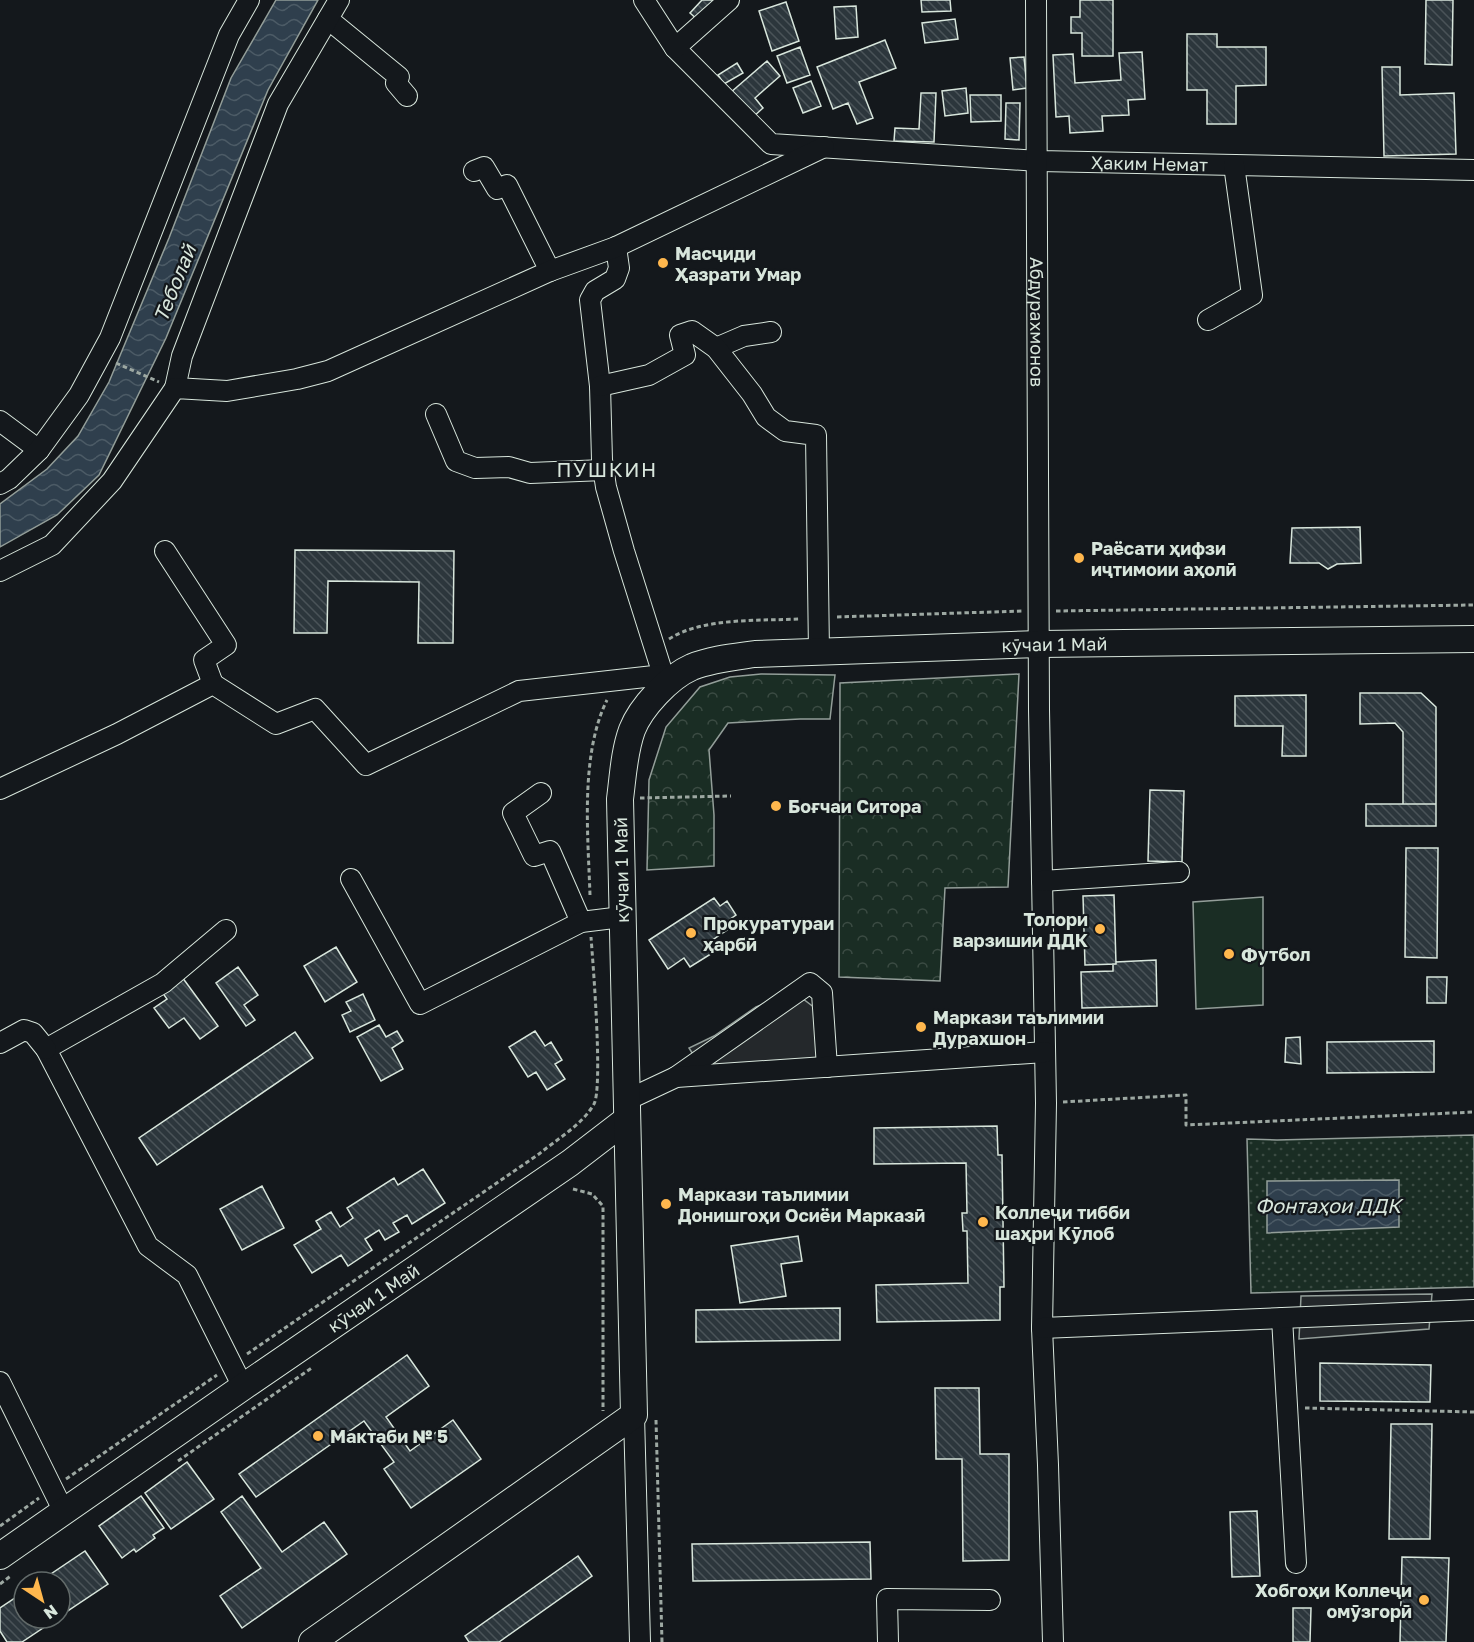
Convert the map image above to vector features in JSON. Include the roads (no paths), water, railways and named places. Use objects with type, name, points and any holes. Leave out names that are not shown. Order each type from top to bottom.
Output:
[{"type":"main road","name":"кӯчаи 1 Май","points":[[10,1563],[64,1512],[237,1376],[570,1163],[626,1110],[622,917],[631,798],[625,758],[633,729],[664,680],[691,668],[723,658],[755,654],[1040,644],[1474,639]]},
{"type":"main road","points":[[312,1642],[603,1437],[645,1415],[626,1110]]},
{"type":"street","points":[[0,484],[9,479],[39,450],[80,395],[110,338],[229,35],[249,0]]},
{"type":"street","points":[[0,571],[52,545],[112,481],[182,356],[278,104],[339,0]]},
{"type":"street","name":"Ҳаким Немат","points":[[644,0],[675,48],[771,144],[1038,161],[1474,170]]},
{"type":"street","points":[[675,48],[729,0]]},
{"type":"street","name":"Абдурахмонов","points":[[1036,0],[1042,881],[1046,1103],[1042,1328],[1053,1642]]},
{"type":"street","points":[[328,19],[399,77],[396,83],[407,96]]},
{"type":"street","points":[[166,385],[227,391],[297,379],[328,371],[550,271],[616,248],[824,147]]},
{"type":"street","points":[[1208,320],[1252,295],[1234,165]]},
{"type":"street","points":[[474,171],[484,167],[497,189],[507,185],[550,271]]},
{"type":"street","points":[[165,551],[226,645],[204,660],[213,684],[276,724],[315,709],[366,765],[519,691],[623,679],[664,680],[624,551],[604,470],[600,386],[590,300],[595,291],[615,279],[619,268],[616,248]]},
{"type":"street","points":[[600,386],[649,375],[685,355],[680,335],[692,331],[716,348],[752,394],[766,417],[785,431],[816,435],[819,651]]},
{"type":"street","points":[[716,348],[744,336],[771,332]]},
{"type":"street","points":[[436,414],[456,461],[475,468],[510,467],[530,473],[604,470]]},
{"type":"street","points":[[0,421],[39,450]]},
{"type":"street","points":[[0,789],[117,734],[213,684]]},
{"type":"street","points":[[542,793],[513,813],[534,856],[550,850],[586,921]]},
{"type":"street","points":[[1042,881],[1179,872]]},
{"type":"street","points":[[351,879],[420,1004],[586,921],[622,917]]},
{"type":"street","points":[[46,1049],[163,983],[226,930]]},
{"type":"street","points":[[626,1110],[810,983],[822,993],[827,1066]]},
{"type":"street","points":[[0,1043],[24,1030],[33,1033],[46,1049],[148,1246],[187,1275],[237,1376]]},
{"type":"street","points":[[676,1077],[1045,1052]]},
{"type":"street","points":[[1042,1328],[1474,1310]]},
{"type":"street","points":[[1282,1318],[1296,1563]]},
{"type":"street","points":[[0,1382],[64,1512]]},
{"type":"street","points":[[640,1642],[645,1415]]},
{"type":"street","points":[[888,1642],[887,1599],[990,1600]]},
{"type":"water","name":"Теболай","points":[[276,0],[318,0],[268,90],[166,338],[99,475],[57,515],[0,547],[0,504],[47,469],[78,436],[109,382],[169,238],[231,78]]},
{"type":"water","name":"Фонтаҳои ДДК","points":[[1399,1180],[1399,1227],[1267,1233],[1267,1181]]},
{"type":"place","name":"Масҷиди Ҳазрати Умар","points":[[663,263]]},
{"type":"place","name":"Раёсати ҳифзи иҷтимоии аҳолӣ","points":[[1079,558]]},
{"type":"place","name":"Боғчаи Ситора","points":[[776,806]]},
{"type":"place","name":"Толори варзишии ДДК","points":[[1100,929]]},
{"type":"place","name":"Прокуратураи ҳарбӣ","points":[[691,933]]},
{"type":"place","name":"Футбол","points":[[1229,954]]},
{"type":"place","name":"Маркази таълимии Дурахшон","points":[[921,1027]]},
{"type":"place","name":"Маркази таълимии Донишгоҳи Осиёи Марказӣ","points":[[666,1204]]},
{"type":"place","name":"Коллеҷи тибби шаҳри Кӯлоб","points":[[983,1222]]},
{"type":"place","name":"Мактаби № 5","points":[[318,1436]]},
{"type":"place","name":"Хобгоҳи Коллеҷи омӯзгорӣ","points":[[1424,1600]]},
{"type":"district","name":"ПУШКИН","points":[[607,469]]}]
